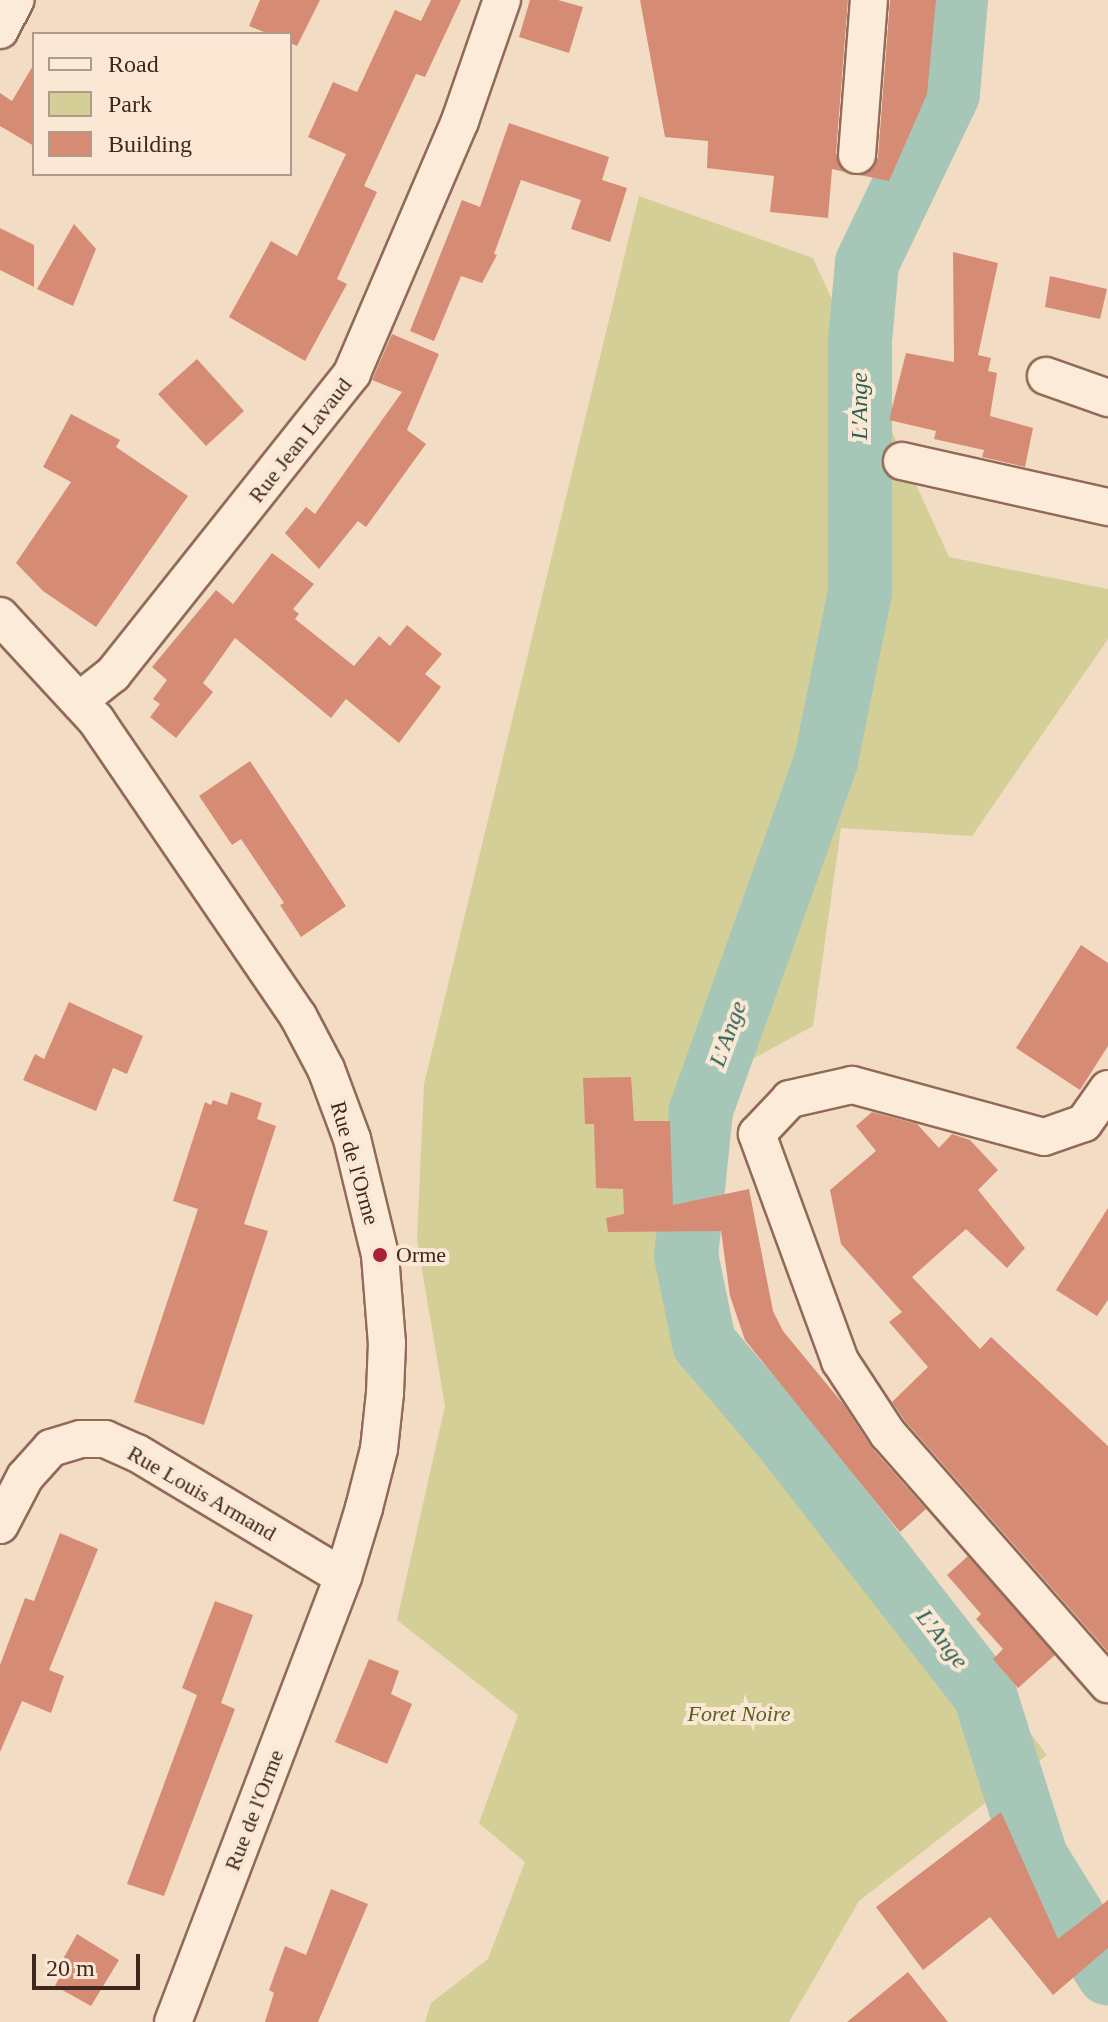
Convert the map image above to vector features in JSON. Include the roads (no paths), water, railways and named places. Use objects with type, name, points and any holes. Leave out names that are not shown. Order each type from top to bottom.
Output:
[{"type":"street","points":[[0,30],[15,0]]},
{"type":"street","name":"Rue Jean Lavaud","points":[[79,701],[113,674],[133,650],[352,373],[460,121],[502,0]]},
{"type":"street","points":[[857,155],[869,0]]},
{"type":"street","points":[[1046,376],[1108,398]]},
{"type":"street","points":[[902,461],[1108,507]]},
{"type":"street","name":"Rue de l'Orme","points":[[0,616],[79,701],[298,1016],[326,1069],[352,1139],[380,1255],[387,1343],[379,1449],[343,1577],[173,2022]]},
{"type":"street","points":[[1108,1089],[1084,1123],[1044,1137],[852,1085],[790,1099],[757,1134],[840,1361],[888,1434],[1108,1684]]},
{"type":"street","name":"Rue Louis Armand","points":[[0,1525],[25,1477],[51,1448],[81,1439],[105,1439],[137,1453],[343,1577]]},
{"type":"waterway","name":"L'Ange","points":[[956,0],[948,94],[867,263],[860,342],[860,592],[826,761],[701,1111],[686,1255],[704,1343],[789,1443],[985,1695],[1036,1857],[1108,1973]]},
{"type":"place","name":"Orme","points":[[380,1255]]},
{"type":"park label","name":"Foret Noire","points":[[739,1714]]}]
